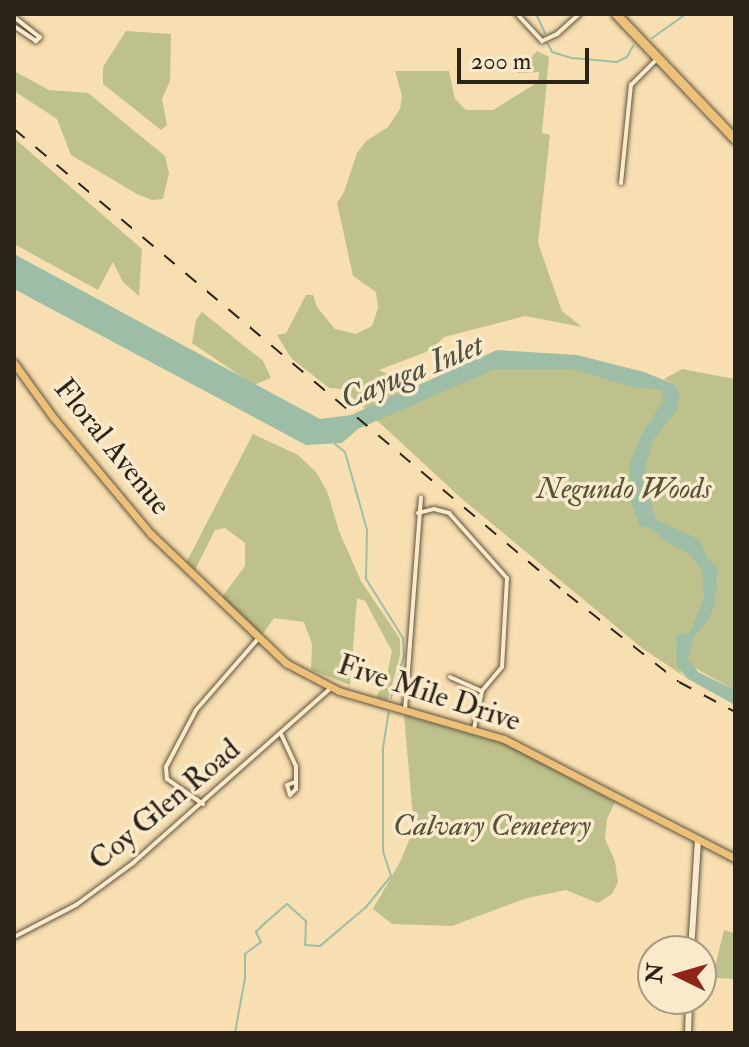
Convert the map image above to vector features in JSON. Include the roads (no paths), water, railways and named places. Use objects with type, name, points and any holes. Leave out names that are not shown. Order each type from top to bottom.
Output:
[{"type":"highway","points":[[616,14],[735,139]]},
{"type":"main road","name":"Floral Avenue","points":[[14,363],[91,463],[176,560]]},
{"type":"main road","name":"Five Mile Drive","points":[[176,560],[258,639],[294,668],[331,688],[474,728],[534,753],[735,858]]},
{"type":"street","points":[[517,14],[542,41],[557,34],[579,14]]},
{"type":"street","points":[[14,17],[40,37],[36,41],[14,26]]},
{"type":"street","points":[[621,183],[631,85],[659,57]]},
{"type":"street","points":[[405,710],[421,498]]},
{"type":"street","points":[[418,513],[434,509],[449,513],[507,578],[502,667],[482,691],[474,728]]},
{"type":"street","points":[[203,804],[167,779],[166,767],[196,710],[258,639]]},
{"type":"street","points":[[450,677],[482,691]]},
{"type":"street","name":"Coy Glen Road","points":[[14,937],[67,911],[100,888],[203,804],[331,688]]},
{"type":"street","points":[[281,734],[295,759],[295,782]]},
{"type":"street","points":[[692,935],[698,840]]},
{"type":"waterway","points":[[536,14],[545,33]]},
{"type":"waterway","points":[[652,38],[686,14]]},
{"type":"waterway","points":[[548,44],[552,52],[572,58],[617,62],[627,57],[633,46]]},
{"type":"waterway","points":[[335,444],[345,452],[367,530],[366,579],[403,638],[404,656],[391,698]]},
{"type":"waterway","points":[[235,1033],[245,978],[245,954],[261,942],[256,932],[287,904],[306,921],[305,945],[320,946],[366,907],[391,876],[383,851],[383,748],[389,712]]},
{"type":"railway","points":[[14,129],[567,594],[679,682],[735,712]]},
{"type":"water label","name":"Cayuga Inlet","points":[[412,372]]},
{"type":"park label","name":"Negundo Woods","points":[[624,489]]},
{"type":"park label","name":"Calvary Cemetery","points":[[492,826]]}]
